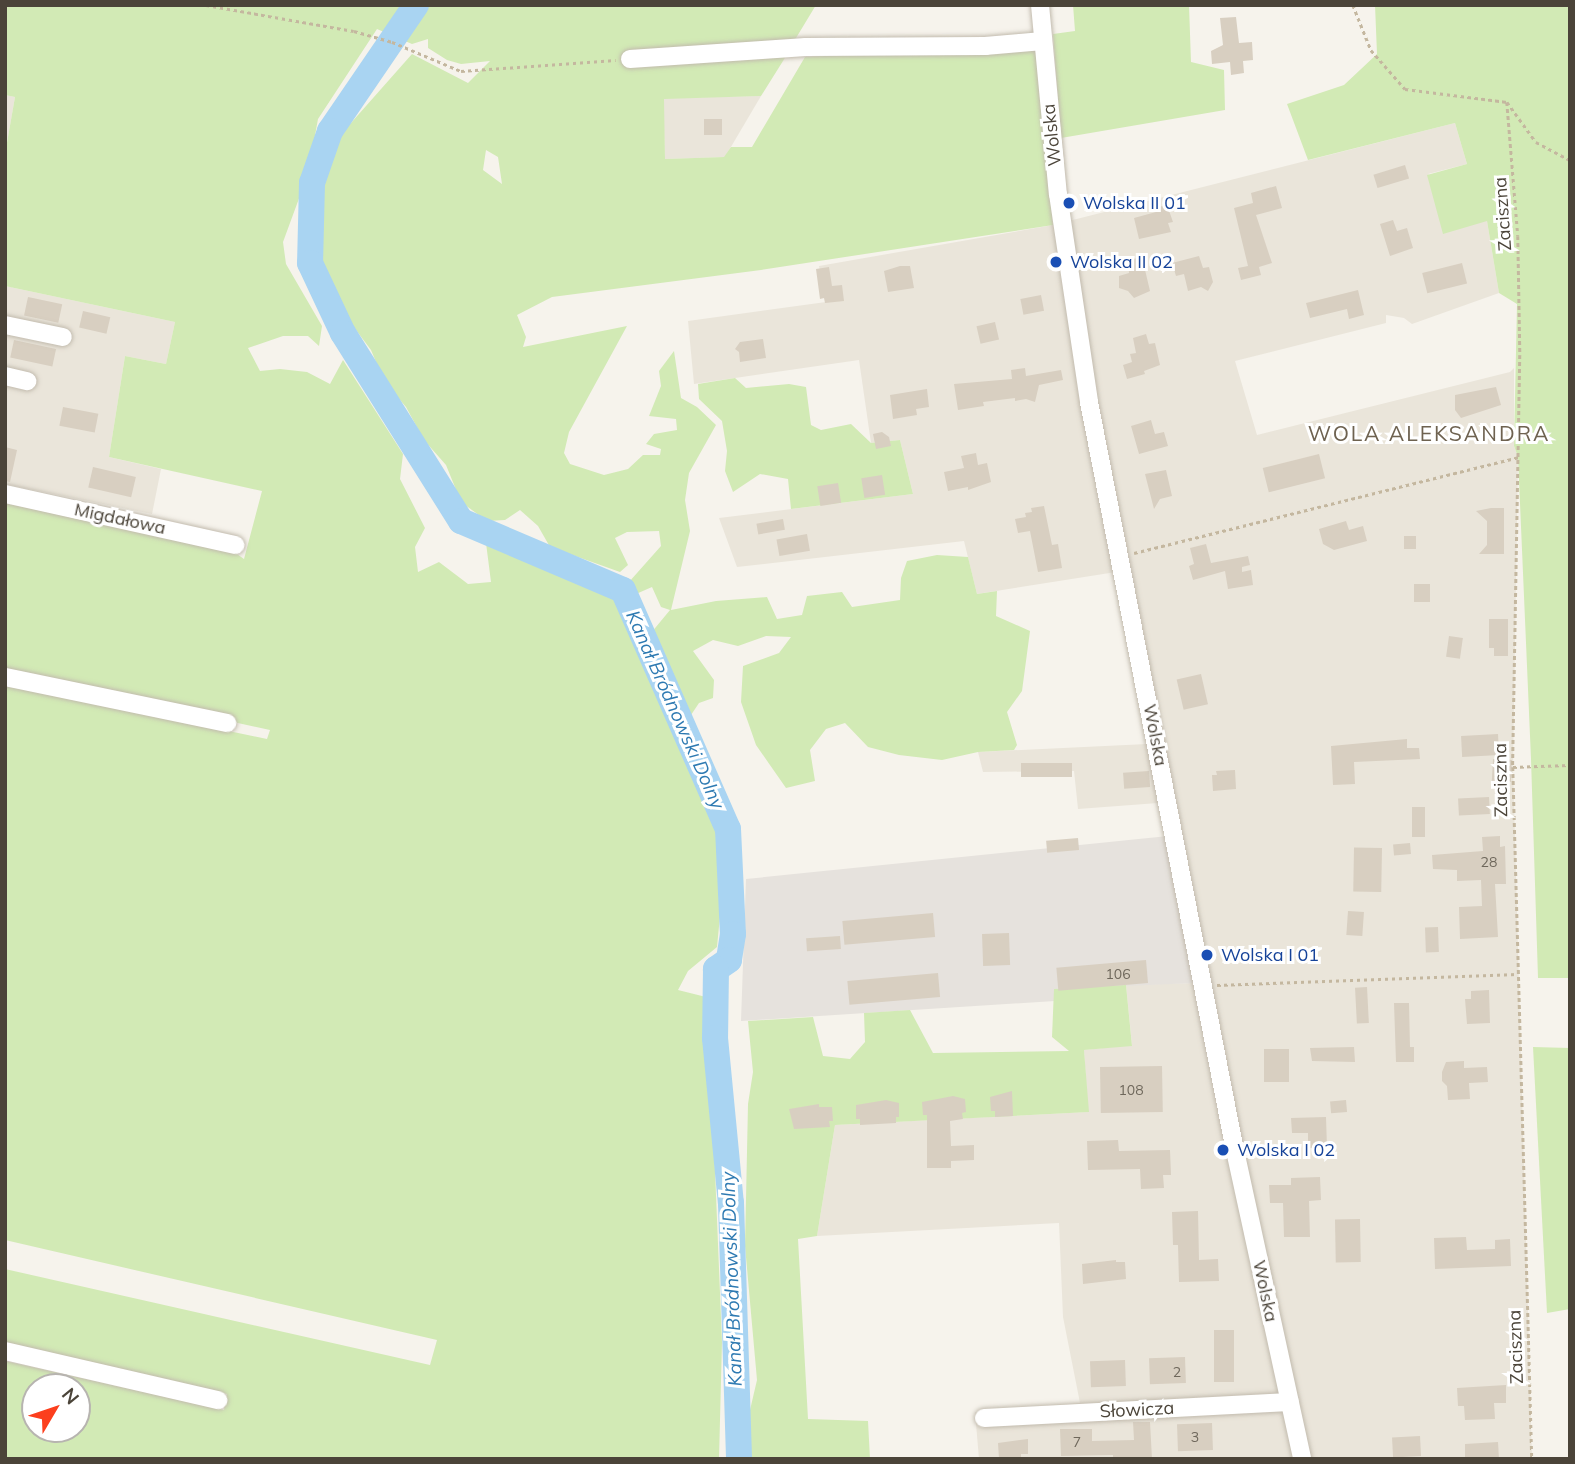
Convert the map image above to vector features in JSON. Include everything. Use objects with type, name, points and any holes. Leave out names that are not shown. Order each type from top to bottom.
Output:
[{"type":"street","name":"Wolska","points":[[1040,5],[1067,264],[1089,402],[1234,1146],[1302,1459]]},
{"type":"street","points":[[630,59],[806,47],[985,46],[1043,41]]},
{"type":"street","points":[[5,325],[63,337]]},
{"type":"street","points":[[5,376],[27,381]]},
{"type":"street","name":"Migdałowa","points":[[5,494],[235,545]]},
{"type":"street","points":[[5,677],[227,723]]},
{"type":"street","points":[[5,1351],[218,1400]]},
{"type":"street","name":"Słowicza","points":[[984,1418],[1290,1402]]},
{"type":"path","points":[[206,5],[354,31],[392,42],[461,71],[630,59]]},
{"type":"path","points":[[1353,5],[1371,50],[1405,89],[1507,102],[1536,142],[1570,160]]},
{"type":"path","name":"Zaciszna","points":[[1507,102],[1518,236],[1513,767],[1532,1459]]},
{"type":"path","points":[[1121,557],[1518,457]]},
{"type":"path","points":[[1513,767],[1570,765]]},
{"type":"path","points":[[1203,986],[1518,974]]},
{"type":"shaded area","points":[[5,95],[15,97],[5,154]]},
{"type":"shaded area","points":[[761,96],[725,157],[665,159],[663,98]]},
{"type":"shaded area","points":[[1455,123],[1467,164],[1428,174],[1487,221],[1499,293],[1412,324],[1404,318],[1386,315],[1386,323],[1235,361],[1257,435],[1510,372],[1514,368],[1514,446],[1518,457],[1513,767],[1532,1459],[979,1459],[975,1412],[1080,1403],[1063,1317],[1059,1223],[817,1236],[835,1125],[1088,1112],[1084,1050],[1132,1045],[1126,985],[1196,983],[1168,836],[1158,803],[1078,809],[1074,771],[983,772],[978,752],[1147,744],[1116,572],[977,594],[964,541],[737,567],[719,518],[913,494],[900,440],[871,443],[859,360],[694,384],[688,321],[826,302],[819,266],[1053,225]]},
{"type":"shaded area","points":[[5,286],[175,322],[166,364],[125,356],[109,457],[161,469],[152,514],[5,484]]},
{"type":"shaded area","points":[[1168,836],[1196,983],[1055,989],[1055,1001],[741,1021],[746,879]]},
{"type":"green space","points":[[5,5],[816,5],[793,43],[626,51],[626,64],[788,53],[761,96],[664,99],[665,159],[724,157],[731,147],[752,147],[805,57],[1035,45],[1053,225],[761,270],[552,297],[517,315],[526,337],[523,347],[627,326],[569,432],[564,453],[570,464],[604,475],[628,469],[643,455],[660,455],[661,449],[646,444],[654,434],[677,430],[676,419],[649,416],[661,386],[659,371],[674,351],[681,398],[697,407],[716,425],[689,473],[685,500],[690,531],[671,610],[716,601],[767,597],[777,619],[802,615],[807,596],[842,592],[852,607],[900,600],[901,578],[907,561],[937,555],[968,557],[977,594],[997,591],[996,616],[1030,631],[1022,691],[1007,712],[1017,745],[1014,750],[978,752],[942,760],[899,755],[868,747],[845,723],[826,729],[810,750],[815,781],[786,788],[756,745],[741,702],[743,666],[779,653],[791,637],[766,636],[738,646],[713,640],[693,651],[714,680],[713,698],[699,703],[691,715],[651,633],[670,610],[661,607],[652,587],[636,594],[629,582],[661,546],[659,531],[627,532],[615,538],[628,565],[620,572],[550,547],[538,526],[520,510],[505,520],[487,521],[461,502],[446,465],[424,440],[406,407],[384,381],[371,350],[350,322],[313,294],[301,259],[301,235],[343,132],[412,54],[468,83],[490,61],[461,64],[447,60],[428,48],[428,39],[412,44],[377,29],[318,119],[308,174],[283,242],[286,264],[322,326],[319,346],[308,336],[283,336],[248,348],[260,371],[280,369],[307,372],[330,384],[343,360],[403,454],[400,479],[425,528],[415,547],[418,572],[439,562],[468,584],[491,582],[486,543],[615,597],[719,827],[723,885],[717,947],[688,971],[678,990],[706,997],[705,1065],[713,1121],[722,1342],[719,1459],[5,1459],[5,1361],[59,1373],[21,1373],[21,1443],[91,1443],[91,1380],[224,1410],[227,1394],[5,1342],[5,1269],[430,1365],[437,1340],[5,1240],[5,684],[267,739],[270,730],[5,672],[5,503],[234,552],[244,559],[262,491],[109,457],[125,356],[166,364],[175,322],[5,286],[5,154],[15,97],[5,95]],"holes":[[[486,150],[498,157],[502,184],[483,170]]]},
{"type":"green space","points":[[1073,5],[1189,5],[1191,62],[1224,70],[1225,110],[1061,138],[1053,34],[1075,31]]},
{"type":"green space","points":[[1375,5],[1570,5],[1570,978],[1538,978],[1518,457],[1514,446],[1517,304],[1499,293],[1487,221],[1443,234],[1427,175],[1467,164],[1455,123],[1308,160],[1287,104],[1344,85],[1377,54]]},
{"type":"green space","points":[[735,378],[746,388],[789,384],[806,387],[811,425],[821,430],[851,424],[871,443],[900,440],[913,494],[791,509],[788,479],[760,474],[733,492],[725,471],[727,451],[722,421],[699,399],[698,384]]},
{"type":"green space","points":[[1126,985],[1132,1046],[1084,1050],[1089,1112],[835,1125],[817,1236],[798,1239],[808,1419],[868,1421],[870,1459],[748,1459],[750,1410],[757,1380],[745,1246],[748,1104],[753,1072],[748,1021],[813,1017],[823,1056],[850,1059],[865,1042],[864,1013],[910,1010],[933,1053],[1069,1051],[1052,1037],[1054,989]]},
{"type":"green space","points":[[1533,1047],[1570,1048],[1570,1309],[1547,1313]]},
{"type":"building","points":[[1236,17],[1239,43],[1252,42],[1253,60],[1243,61],[1244,73],[1231,75],[1230,62],[1212,64],[1211,51],[1223,45],[1220,18]]},
{"type":"building","points":[[704,119],[722,119],[722,135],[704,135]]},
{"type":"building","points":[[1405,165],[1409,178],[1378,188],[1373,175]]},
{"type":"building","points":[[1276,186],[1282,208],[1256,215],[1272,263],[1259,267],[1261,275],[1241,280],[1238,268],[1248,266],[1234,208],[1253,203],[1251,193]]},
{"type":"building","points":[[1167,205],[1173,222],[1168,223],[1171,232],[1139,239],[1134,218],[1156,212],[1154,208]]},
{"type":"building","points":[[1393,220],[1397,231],[1407,228],[1413,248],[1390,256],[1380,224]]},
{"type":"building","points":[[1199,256],[1203,268],[1209,267],[1213,282],[1208,291],[1201,287],[1188,291],[1184,274],[1176,276],[1172,263]]},
{"type":"building","points":[[1142,257],[1150,291],[1134,298],[1128,291],[1119,288],[1119,276],[1129,273],[1128,260]]},
{"type":"building","points":[[1462,263],[1467,283],[1427,293],[1422,273]]},
{"type":"building","points":[[910,266],[914,288],[888,292],[884,271]]},
{"type":"building","points":[[829,267],[832,286],[842,285],[844,301],[825,303],[824,298],[820,299],[816,269]]},
{"type":"building","points":[[1358,290],[1364,315],[1349,319],[1347,309],[1310,318],[1306,303]]},
{"type":"building","points":[[1041,295],[1044,311],[1023,315],[1020,299]]},
{"type":"building","points":[[28,297],[62,304],[58,323],[24,316]]},
{"type":"building","points":[[83,311],[110,317],[106,334],[79,328]]},
{"type":"building","points":[[995,322],[999,340],[981,344],[976,326]]},
{"type":"building","points":[[1146,334],[1149,344],[1155,343],[1160,365],[1144,371],[1145,374],[1127,379],[1123,365],[1132,362],[1130,354],[1136,353],[1133,338]]},
{"type":"building","points":[[763,339],[766,358],[740,362],[739,352],[735,349],[740,342]]},
{"type":"building","points":[[14,340],[56,349],[52,367],[10,358]]},
{"type":"building","points":[[1025,368],[1026,376],[1061,370],[1063,380],[1039,385],[1035,402],[1026,399],[1015,401],[1015,398],[983,402],[984,406],[958,410],[954,384],[1012,379],[1011,370]]},
{"type":"building","points":[[1496,387],[1501,405],[1461,418],[1455,410],[1455,395]]},
{"type":"building","points":[[927,389],[929,407],[916,409],[917,415],[893,419],[890,395]]},
{"type":"building","points":[[63,407],[98,414],[95,433],[59,426]]},
{"type":"building","points":[[1151,420],[1155,434],[1164,432],[1168,446],[1139,454],[1131,426]]},
{"type":"building","points":[[882,432],[889,437],[891,446],[876,449],[873,434]]},
{"type":"building","points":[[5,447],[17,450],[10,482],[5,481]]},
{"type":"building","points":[[976,453],[978,465],[987,463],[991,482],[968,490],[968,487],[948,491],[944,472],[964,468],[961,456]]},
{"type":"building","points":[[1319,454],[1325,478],[1269,492],[1263,468]]},
{"type":"building","points":[[93,467],[136,477],[131,497],[88,487]]},
{"type":"building","points":[[1166,470],[1172,496],[1160,499],[1154,509],[1145,474]]},
{"type":"building","points":[[882,475],[885,495],[864,498],[861,478]]},
{"type":"building","points":[[838,483],[841,503],[820,506],[817,486]]},
{"type":"building","points":[[1044,506],[1052,545],[1058,544],[1062,568],[1038,572],[1030,531],[1018,533],[1015,519],[1026,517],[1025,513],[1032,512],[1031,508]]},
{"type":"building","points":[[1504,508],[1504,554],[1479,554],[1487,545],[1487,521],[1476,511]]},
{"type":"building","points":[[783,519],[785,530],[758,535],[756,524]]},
{"type":"building","points":[[1346,521],[1349,530],[1363,526],[1367,541],[1334,550],[1323,544],[1319,529]]},
{"type":"building","points":[[807,534],[810,551],[779,556],[776,539]]},
{"type":"building","points":[[1404,536],[1416,536],[1416,549],[1404,549]]},
{"type":"building","points":[[1206,544],[1211,563],[1248,556],[1250,565],[1242,567],[1242,572],[1251,570],[1253,585],[1228,589],[1225,571],[1193,580],[1189,566],[1194,564],[1190,548]]},
{"type":"building","points":[[1414,584],[1430,584],[1430,602],[1414,602]]},
{"type":"building","points":[[1489,619],[1508,619],[1508,656],[1494,656],[1494,648],[1489,648]]},
{"type":"building","points":[[1449,636],[1463,638],[1460,659],[1446,657]]},
{"type":"building","points":[[1201,674],[1208,704],[1184,710],[1177,680]]},
{"type":"building","points":[[1498,734],[1499,755],[1462,757],[1461,736]]},
{"type":"building","points":[[1407,739],[1407,748],[1419,748],[1420,759],[1354,762],[1355,784],[1333,785],[1331,746]]},
{"type":"building","points":[[1493,759],[1512,760],[1511,782],[1492,781]]},
{"type":"building","points":[[1021,763],[1072,763],[1072,777],[1021,777]]},
{"type":"building","points":[[1235,770],[1236,789],[1213,791],[1212,775],[1217,775],[1216,771]]},
{"type":"building","points":[[1149,771],[1150,787],[1124,789],[1123,773]]},
{"type":"building","points":[[1489,797],[1490,814],[1459,816],[1458,799]]},
{"type":"building","points":[[1412,807],[1425,807],[1425,837],[1412,837]]},
{"type":"building","points":[[1500,836],[1500,847],[1505,846],[1506,884],[1495,884],[1498,937],[1460,939],[1459,907],[1482,906],[1481,880],[1457,881],[1457,870],[1433,869],[1432,855],[1483,851],[1482,837]]},
{"type":"building","points":[[1078,838],[1079,850],[1047,853],[1046,841]]},
{"type":"building","points":[[1410,843],[1411,854],[1394,855],[1393,844]]},
{"type":"building","points":[[1354,848],[1382,848],[1381,892],[1353,892]]},
{"type":"building","points":[[1348,911],[1364,912],[1362,936],[1346,935]]},
{"type":"building","points":[[933,913],[935,937],[844,945],[842,921]]},
{"type":"building","points":[[1425,927],[1438,927],[1439,952],[1426,952]]},
{"type":"building","points":[[1009,933],[1010,965],[983,966],[982,934]]},
{"type":"building","points":[[840,936],[841,949],[807,951],[806,938]]},
{"type":"building","points":[[1146,960],[1148,983],[1058,991],[1056,968]]},
{"type":"building","points":[[938,973],[940,997],[849,1005],[847,981]]},
{"type":"building","points":[[1367,987],[1369,1023],[1357,1024],[1355,988]]},
{"type":"building","points":[[1489,990],[1490,1023],[1467,1024],[1465,999],[1471,999],[1471,991]]},
{"type":"building","points":[[1394,1003],[1409,1003],[1410,1047],[1414,1047],[1414,1062],[1396,1062]]},
{"type":"building","points":[[1354,1047],[1355,1062],[1312,1061],[1310,1048]]},
{"type":"building","points":[[1264,1049],[1289,1049],[1289,1082],[1264,1082]]},
{"type":"building","points":[[1464,1061],[1464,1068],[1487,1067],[1488,1082],[1469,1083],[1470,1099],[1448,1100],[1447,1086],[1442,1081],[1446,1062]]},
{"type":"building","points":[[1162,1066],[1163,1112],[1101,1113],[1100,1067]]},
{"type":"building","points":[[1012,1091],[1013,1116],[995,1117],[995,1111],[991,1111],[990,1097]]},
{"type":"building","points":[[953,1096],[965,1099],[966,1112],[962,1113],[963,1119],[950,1121],[951,1146],[974,1145],[974,1160],[951,1161],[951,1168],[927,1168],[927,1115],[923,1115],[922,1102]]},
{"type":"building","points":[[886,1100],[899,1103],[896,1123],[860,1125],[860,1119],[856,1119],[856,1105]]},
{"type":"building","points":[[1346,1100],[1347,1112],[1331,1113],[1330,1101]]},
{"type":"building","points":[[819,1104],[819,1107],[832,1107],[833,1121],[829,1121],[830,1127],[794,1129],[789,1109]]},
{"type":"building","points":[[1326,1117],[1327,1148],[1308,1148],[1308,1133],[1292,1133],[1291,1118]]},
{"type":"building","points":[[1118,1140],[1119,1151],[1170,1150],[1171,1175],[1163,1175],[1164,1188],[1141,1189],[1140,1169],[1088,1170],[1087,1141]]},
{"type":"building","points":[[1320,1177],[1321,1200],[1309,1201],[1310,1237],[1284,1237],[1283,1203],[1270,1203],[1269,1185],[1291,1185],[1291,1178]]},
{"type":"building","points":[[1198,1211],[1199,1260],[1218,1259],[1219,1281],[1179,1282],[1178,1245],[1173,1245],[1172,1212]]},
{"type":"building","points":[[1335,1219],[1360,1219],[1361,1262],[1336,1262]]},
{"type":"building","points":[[1466,1237],[1467,1250],[1495,1249],[1495,1240],[1510,1239],[1511,1266],[1435,1269],[1434,1238]]},
{"type":"building","points":[[1116,1260],[1125,1262],[1126,1279],[1083,1284],[1082,1264]]},
{"type":"building","points":[[1214,1330],[1234,1330],[1234,1382],[1214,1382]]},
{"type":"building","points":[[1185,1357],[1186,1383],[1150,1384],[1149,1358]]},
{"type":"building","points":[[1125,1360],[1126,1386],[1091,1387],[1090,1361]]},
{"type":"building","points":[[1506,1385],[1506,1403],[1494,1403],[1495,1419],[1465,1420],[1464,1406],[1458,1406],[1457,1388]]},
{"type":"building","points":[[1133,1422],[1150,1422],[1152,1459],[1113,1459],[1113,1455],[1061,1456],[1060,1429],[1092,1429],[1092,1441],[1134,1440]]},
{"type":"building","points":[[1212,1423],[1213,1450],[1178,1451],[1177,1424]]},
{"type":"building","points":[[1420,1436],[1421,1456],[1393,1457],[1392,1437]]},
{"type":"building","points":[[1028,1439],[1028,1454],[1021,1454],[1021,1459],[999,1459],[998,1443]]},
{"type":"building","points":[[1498,1442],[1499,1459],[1465,1459],[1465,1444]]},
{"type":"waterway","name":"Kanał Bródnowski Dolny","points":[[416,5],[330,131],[312,183],[310,263],[343,333],[461,521],[623,590],[728,829],[733,934],[729,960],[716,969],[715,1038],[731,1203],[739,1459]]},
{"type":"place","name":"Wolska II 01","points":[[1069,203]]},
{"type":"place","name":"Wolska II 02","points":[[1056,262]]},
{"type":"place","name":"Wolska I 01","points":[[1207,955]]},
{"type":"place","name":"Wolska I 02","points":[[1223,1150]]},
{"type":"district","name":"WOLA ALEKSANDRA","points":[[1429,433]]}]
